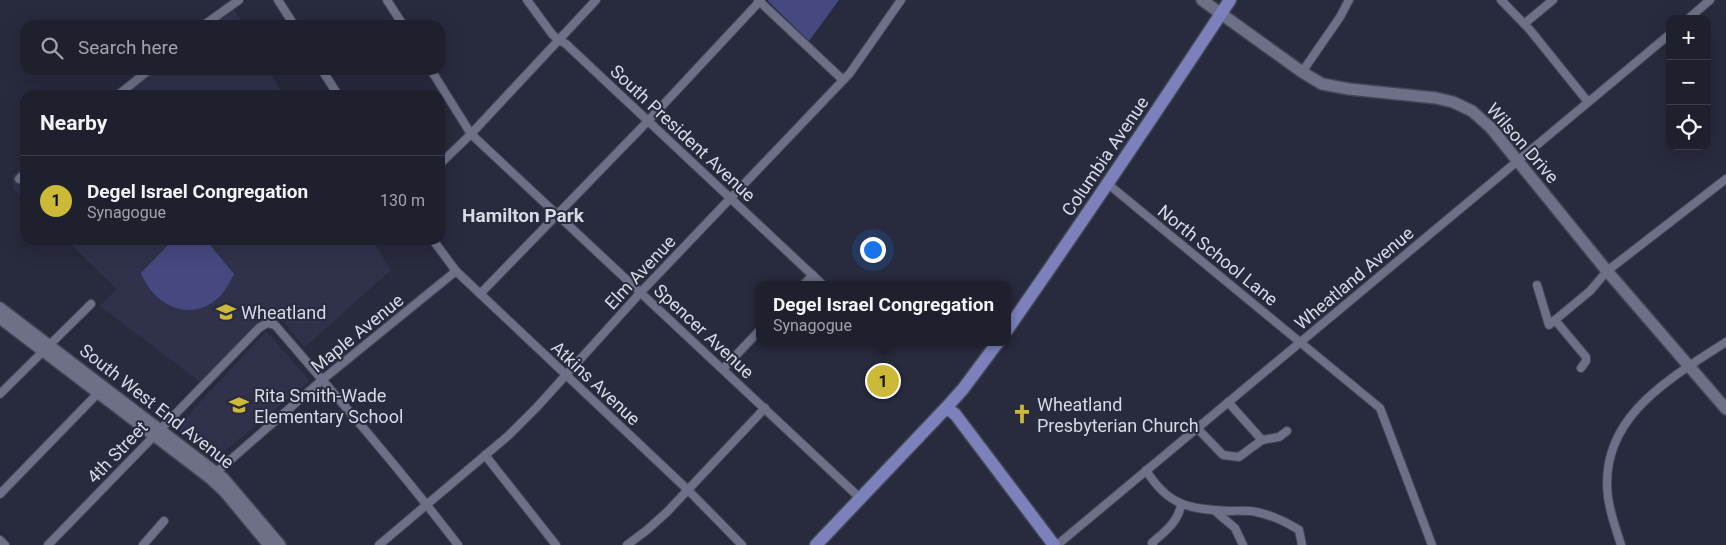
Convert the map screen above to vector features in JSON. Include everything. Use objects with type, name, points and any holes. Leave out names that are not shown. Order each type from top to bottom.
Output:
[{"type":"main road","name":"Columbia Avenue","points":[[1011,324],[1108,184],[1230,0]]},
{"type":"main road","points":[[816,545],[946,408],[963,389],[995,346]]},
{"type":"main road","points":[[946,408],[955,414],[1056,545]]},
{"type":"street","points":[[211,20],[239,0]]},
{"type":"street","points":[[278,0],[291,20]]},
{"type":"street","points":[[387,0],[400,20]]},
{"type":"street","name":"South President Avenue","points":[[527,0],[552,34],[566,44],[819,281]]},
{"type":"street","points":[[445,159],[471,134],[596,0]]},
{"type":"street","name":"Elm Avenue","points":[[379,545],[509,435],[537,407],[641,292],[843,80],[902,0]]},
{"type":"street","name":"Wilson Drive","points":[[1202,0],[1302,72],[1322,84],[1332,87],[1436,98],[1464,106],[1480,117],[1607,271],[1726,409]]},
{"type":"street","points":[[1302,72],[1340,17],[1349,0]]},
{"type":"street","points":[[1501,0],[1524,24],[1588,102]]},
{"type":"street","points":[[1524,24],[1553,0]]},
{"type":"street","points":[[1693,15],[1710,0]]},
{"type":"street","points":[[480,294],[648,121],[759,1],[843,80]]},
{"type":"street","name":"Wheatland Avenue","points":[[1056,545],[1666,37]]},
{"type":"street","points":[[124,90],[143,75]]},
{"type":"street","points":[[325,75],[335,90]]},
{"type":"street","name":"Spencer Avenue","points":[[434,75],[444,90]]},
{"type":"street","name":"Spencer Avenue","points":[[445,92],[471,134],[861,499]]},
{"type":"street","points":[[1538,285],[1543,310],[1549,325],[1590,291],[1607,271],[1726,179]]},
{"type":"street","name":"North School Lane","points":[[1108,184],[1380,408],[1432,545]]},
{"type":"street","name":"Atkins Avenue","points":[[437,245],[456,271],[688,490],[742,545]]},
{"type":"street","name":"Maple Avenue","points":[[213,475],[322,380],[456,271]]},
{"type":"street","points":[[807,281],[813,275]]},
{"type":"street","points":[[0,394],[91,304]]},
{"type":"street","name":"South West End Avenue","points":[[0,308],[46,348],[213,475],[231,486],[270,543]]},
{"type":"street","name":"South West End Avenue","points":[[0,318],[46,348]]},
{"type":"street","points":[[1556,320],[1586,357],[1586,361],[1580,368]]},
{"type":"street","name":"4th Street","points":[[48,545],[200,386],[259,328],[267,323],[275,325],[322,380]]},
{"type":"street","points":[[723,369],[756,334]]},
{"type":"street","points":[[1621,545],[1612,516],[1607,488],[1608,470],[1614,443],[1627,420],[1645,399],[1689,366],[1726,342]]},
{"type":"street","points":[[322,380],[458,545]]},
{"type":"street","points":[[0,494],[101,390]]},
{"type":"street","points":[[1228,402],[1262,440]]},
{"type":"street","points":[[627,545],[648,530],[765,408]]},
{"type":"street","points":[[1197,428],[1223,455],[1239,457],[1262,440],[1279,436],[1287,431]]},
{"type":"street","points":[[485,455],[556,545]]},
{"type":"street","points":[[1146,470],[1162,491],[1181,504],[1212,509],[1256,512],[1283,520],[1299,530],[1302,545]]},
{"type":"street","points":[[1153,545],[1152,543],[1171,526],[1180,514],[1181,504]]},
{"type":"street","points":[[1212,509],[1235,528],[1243,545]]},
{"type":"street","points":[[143,545],[164,521]]},
{"type":"street","points":[[0,540],[5,545]]},
{"type":"shaded area","points":[[769,0],[839,0],[809,41]]},
{"type":"shaded area","points":[[227,1],[241,20],[203,20]]},
{"type":"shaded area","points":[[136,75],[272,75],[280,90],[118,90]]},
{"type":"shaded area","points":[[20,170],[20,195],[13,188],[12,176]]},
{"type":"shaded area","name":"Wheatland","points":[[71,245],[375,245],[391,270],[305,347],[280,318],[261,323],[200,382],[100,306],[117,289]]},
{"type":"shaded area","points":[[168,245],[210,245],[234,274],[222,294],[211,303],[199,309],[187,310],[165,303],[155,295],[141,273]]},
{"type":"shaded area","name":"Rita Smith-Wade Elementary School","points":[[266,331],[310,381],[216,458],[175,429]]},
{"type":"place","name":"Wheatland","points":[[226,312]]},
{"type":"place","name":"Degel Israel Congregation","points":[[883,381]]},
{"type":"place","name":"Rita Smith-Wade Elementary School","points":[[239,405]]},
{"type":"place","name":"Wheatland Presbyterian Church","points":[[1022,414]]},
{"type":"district","name":"Hamilton Park","points":[[523,215]]}]
